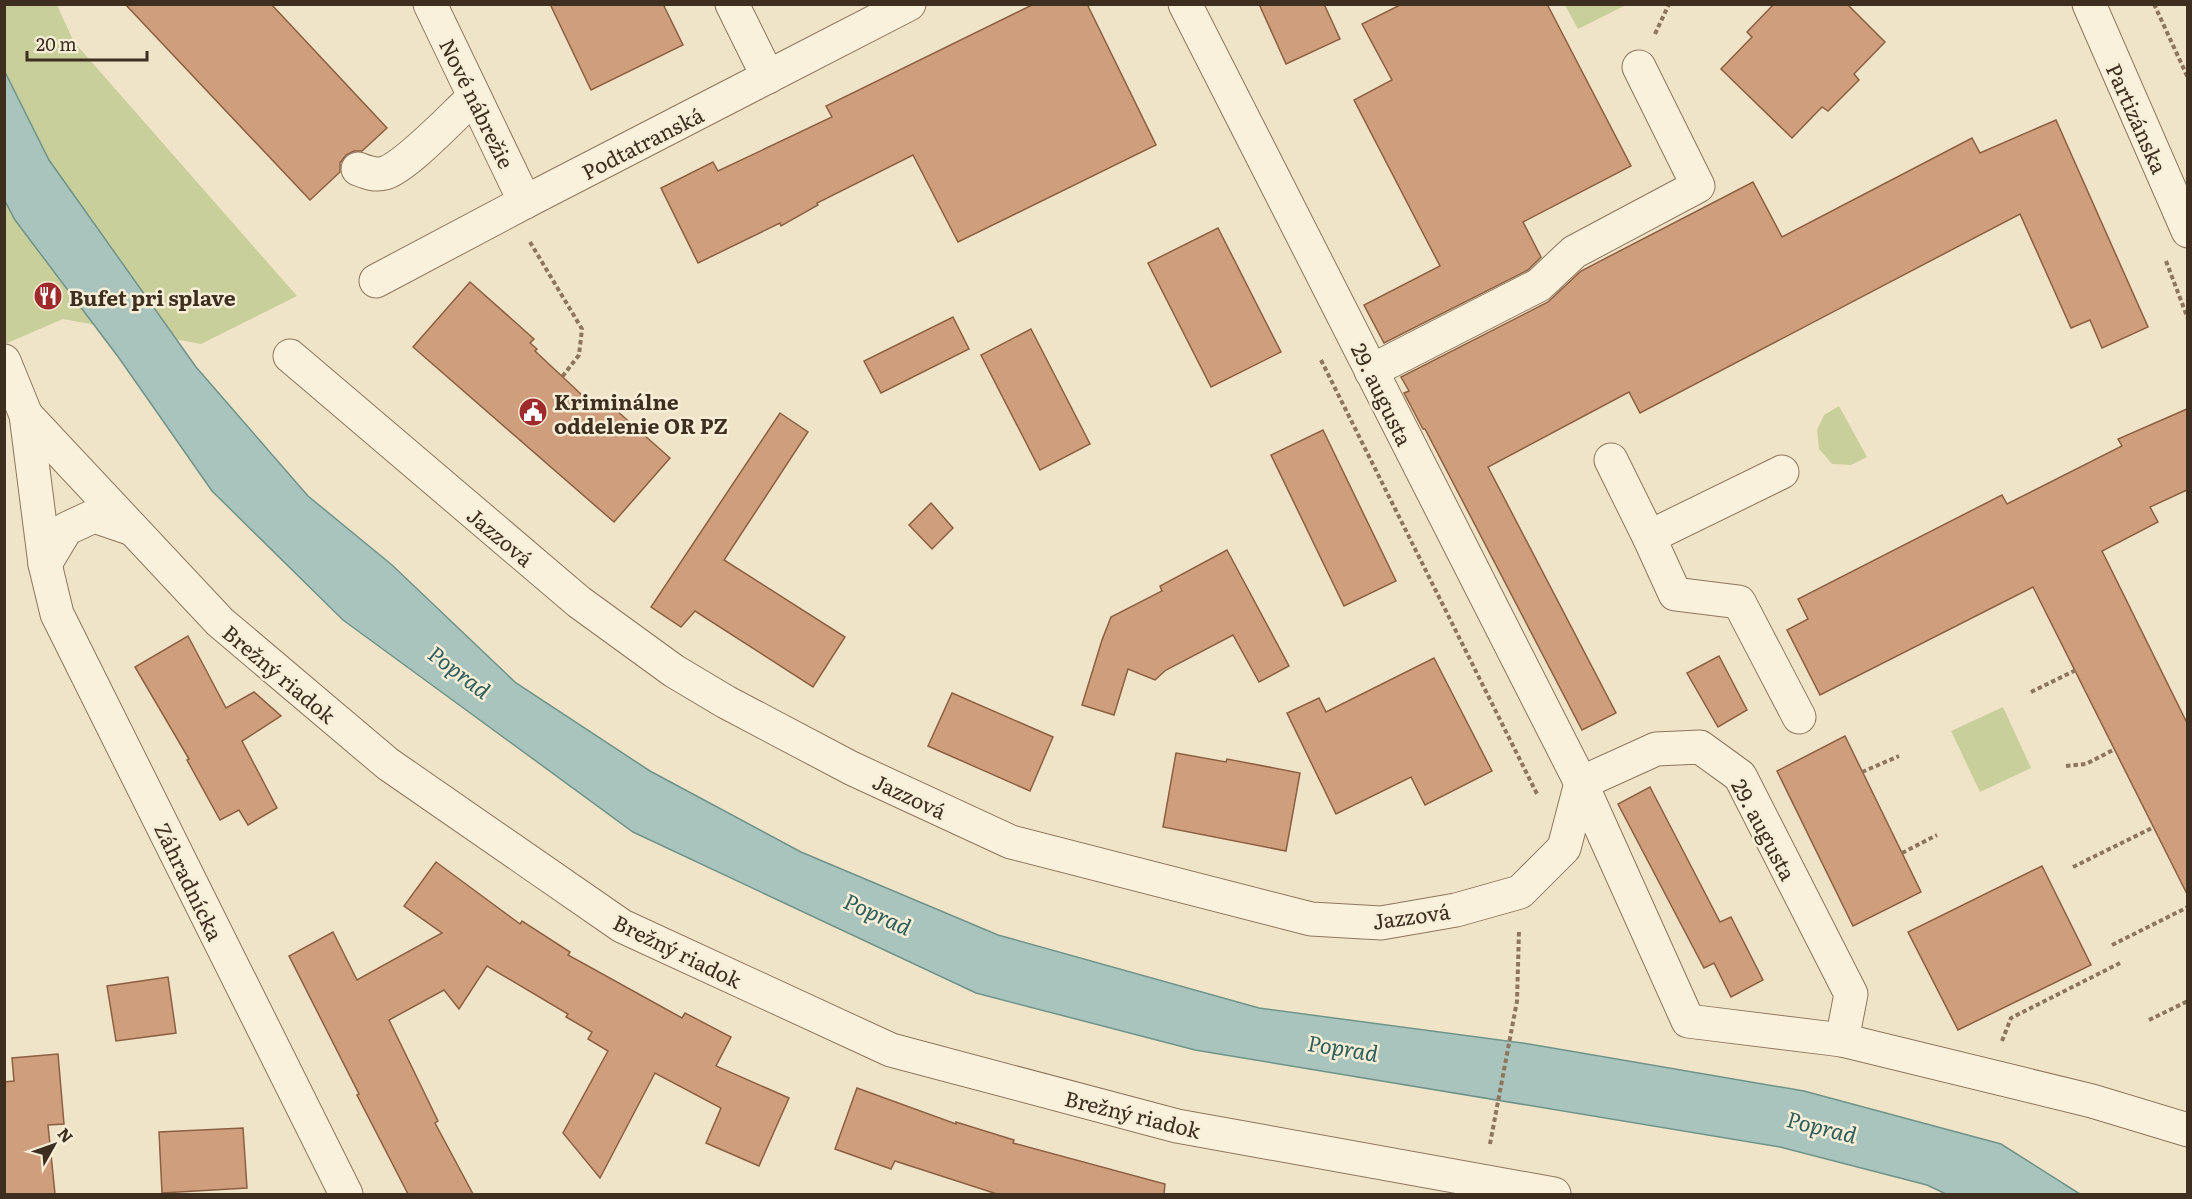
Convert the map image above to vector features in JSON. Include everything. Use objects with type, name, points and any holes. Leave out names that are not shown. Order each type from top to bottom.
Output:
[{"type":"street","name":"Nové nábrežie","points":[[430,4],[474,96],[518,206]]},
{"type":"street","points":[[732,4],[768,77]]},
{"type":"street","name":"Podtatranská","points":[[376,281],[909,4]]},
{"type":"street","name":"29. augusta","points":[[1185,4],[1581,783],[1688,1021],[1842,1040],[2091,1101],[2187,1130]]},
{"type":"street","name":"Partizánska","points":[[2089,4],[2187,231]]},
{"type":"street","points":[[1371,371],[1539,285],[1574,252],[1698,186],[1639,67]]},
{"type":"street","points":[[358,169],[369,174],[383,174],[399,166],[474,96]]},
{"type":"street","name":"Jazzová","points":[[290,356],[579,602],[674,672],[851,768],[1011,842],[1311,919],[1381,922],[1456,910],[1520,892],[1564,848]]},
{"type":"street","name":"Brežný riadok","points":[[4,361],[26,415],[220,622],[388,764],[622,926],[891,1050],[1177,1126],[1471,1188],[1554,1194]]},
{"type":"street","name":"Záhradnícka","points":[[26,415],[45,564],[57,614],[346,1194]]},
{"type":"street","points":[[1611,459],[1675,594],[1739,602],[1799,717]]},
{"type":"street","points":[[1649,537],[1782,472]]},
{"type":"street","points":[[45,564],[66,529],[94,516],[133,529]]},
{"type":"street","name":"29. augusta","points":[[1581,783],[1656,749],[1700,747],[1740,776],[1851,994],[1842,1040]]},
{"type":"street","points":[[1564,848],[1581,783]]},
{"type":"path","points":[[2154,4],[2187,78]]},
{"type":"path","points":[[518,206],[582,329],[579,355],[562,377]]},
{"type":"path","points":[[1317,353],[1564,848]]},
{"type":"path","points":[[2031,692],[2076,670]]},
{"type":"path","points":[[2066,766],[2086,764],[2115,749]]},
{"type":"path","points":[[1863,772],[1899,756]]},
{"type":"path","points":[[2073,867],[2154,827]]},
{"type":"path","points":[[1902,853],[1937,835]]},
{"type":"path","points":[[1493,1139],[1517,1001],[1520,892]]},
{"type":"path","points":[[2112,945],[2187,907]]},
{"type":"path","points":[[1989,1076],[2011,1018],[2120,963]]},
{"type":"path","points":[[2148,1020],[2187,1001]]},
{"type":"green space","points":[[5,5],[57,5],[74,42],[297,296],[201,344],[63,319],[5,344]]},
{"type":"green space","points":[[1565,5],[1626,5],[1578,29]]},
{"type":"green space","points":[[1839,406],[1867,457],[1851,465],[1832,464],[1819,449],[1817,430],[1824,415]]},
{"type":"green space","points":[[2003,707],[2031,768],[1980,792],[1951,731]]},
{"type":"water","name":"Poprad","points":[[4,70],[49,160],[196,367],[308,496],[392,565],[516,683],[650,771],[801,852],[998,935],[1259,1008],[1529,1044],[1804,1091],[2001,1144],[2080,1194],[1946,1194],[1927,1185],[1780,1147],[1195,1050],[976,993],[633,832],[343,620],[212,491],[119,358],[15,220],[5,201]]},
{"type":"building","points":[[125,4],[271,4],[387,128],[362,151],[354,151],[346,155],[340,163],[340,172],[310,200]]},
{"type":"building","points":[[550,4],[663,4],[683,45],[591,90]]},
{"type":"building","points":[[1034,4],[1087,4],[1156,145],[958,242],[913,155],[817,203],[818,205],[781,226],[780,223],[698,263],[661,188],[713,162],[718,171],[832,117],[826,106]]},
{"type":"building","points":[[1259,4],[1324,4],[1340,39],[1286,64]]},
{"type":"building","points":[[1402,4],[1547,4],[1631,166],[1523,222],[1541,257],[1528,270],[1384,343],[1364,305],[1440,266],[1354,100],[1392,80],[1362,24]]},
{"type":"building","points":[[1774,4],[1847,4],[1885,42],[1854,74],[1859,80],[1828,111],[1822,107],[1792,138],[1721,69],[1752,37],[1747,32]]},
{"type":"building","points":[[2056,120],[2148,327],[2102,348],[2090,320],[2071,328],[2020,214],[1640,413],[1629,392],[1488,467],[1616,713],[1582,730],[1404,393],[1409,391],[1401,377],[1548,302],[1581,271],[1753,182],[1782,237],[1972,138],[1980,153]]},
{"type":"building","points":[[1218,228],[1281,352],[1211,387],[1148,263]]},
{"type":"building","name":"Kriminálne oddelenie OR PZ","points":[[470,282],[534,339],[530,343],[537,349],[535,351],[599,411],[607,402],[670,458],[614,522],[413,347]]},
{"type":"building","points":[[953,317],[969,349],[881,393],[864,361]]},
{"type":"building","points":[[1031,329],[1090,444],[1040,470],[981,355]]},
{"type":"building","points":[[2187,409],[2187,490],[2150,507],[2158,522],[2102,551],[2187,723],[2187,894],[2033,587],[1820,695],[1787,630],[1808,619],[1798,599],[2002,495],[2007,504],[2122,446],[2118,439]]},
{"type":"building","points":[[780,413],[808,432],[724,560],[845,637],[813,687],[695,611],[681,627],[651,607]]},
{"type":"building","points":[[1323,430],[1396,581],[1344,606],[1271,455]]},
{"type":"building","points":[[931,503],[953,528],[932,549],[909,525]]},
{"type":"building","points":[[1227,550],[1289,666],[1259,682],[1233,635],[1166,670],[1155,680],[1128,669],[1114,715],[1082,705],[1111,617],[1162,591],[1160,586]]},
{"type":"building","points":[[188,636],[226,708],[254,692],[281,716],[242,741],[277,808],[248,825],[239,810],[220,820],[187,760],[189,759],[135,667]]},
{"type":"building","points":[[1719,656],[1747,710],[1718,727],[1687,673]]},
{"type":"building","points":[[1434,658],[1492,771],[1425,805],[1411,777],[1336,814],[1287,713],[1319,698],[1326,712]]},
{"type":"building","points":[[952,693],[1053,737],[1030,791],[928,746]]},
{"type":"building","points":[[1845,736],[1921,892],[1853,926],[1777,771]]},
{"type":"building","points":[[1176,753],[1226,762],[1227,759],[1300,773],[1286,851],[1163,827]]},
{"type":"building","points":[[1650,787],[1720,922],[1731,917],[1763,980],[1731,997],[1714,963],[1704,968],[1618,804]]},
{"type":"building","points":[[436,862],[520,924],[522,921],[570,952],[568,955],[682,1018],[685,1013],[731,1037],[716,1066],[789,1098],[759,1166],[706,1143],[721,1108],[655,1073],[600,1178],[563,1133],[608,1051],[588,1039],[592,1032],[566,1017],[568,1014],[487,966],[459,1009],[444,990],[389,1020],[438,1121],[435,1123],[473,1194],[408,1194],[289,956],[333,932],[357,980],[442,933],[404,906]]},
{"type":"building","points":[[2042,866],[2091,965],[1958,1030],[1908,932]]},
{"type":"building","points":[[168,977],[176,1033],[116,1041],[107,986]]},
{"type":"building","points":[[58,1054],[64,1124],[48,1125],[55,1194],[4,1194],[4,1082],[14,1081],[12,1058]]},
{"type":"building","points":[[857,1088],[956,1124],[956,1122],[1014,1140],[1013,1143],[1165,1184],[1164,1194],[997,1194],[895,1161],[891,1169],[835,1149]]},
{"type":"building","points":[[243,1128],[247,1188],[162,1193],[159,1132]]},
{"type":"place","name":"Bufet pri splave","points":[[48,296]]},
{"type":"place","name":"Kriminálne oddelenie OR PZ","points":[[533,412]]}]
